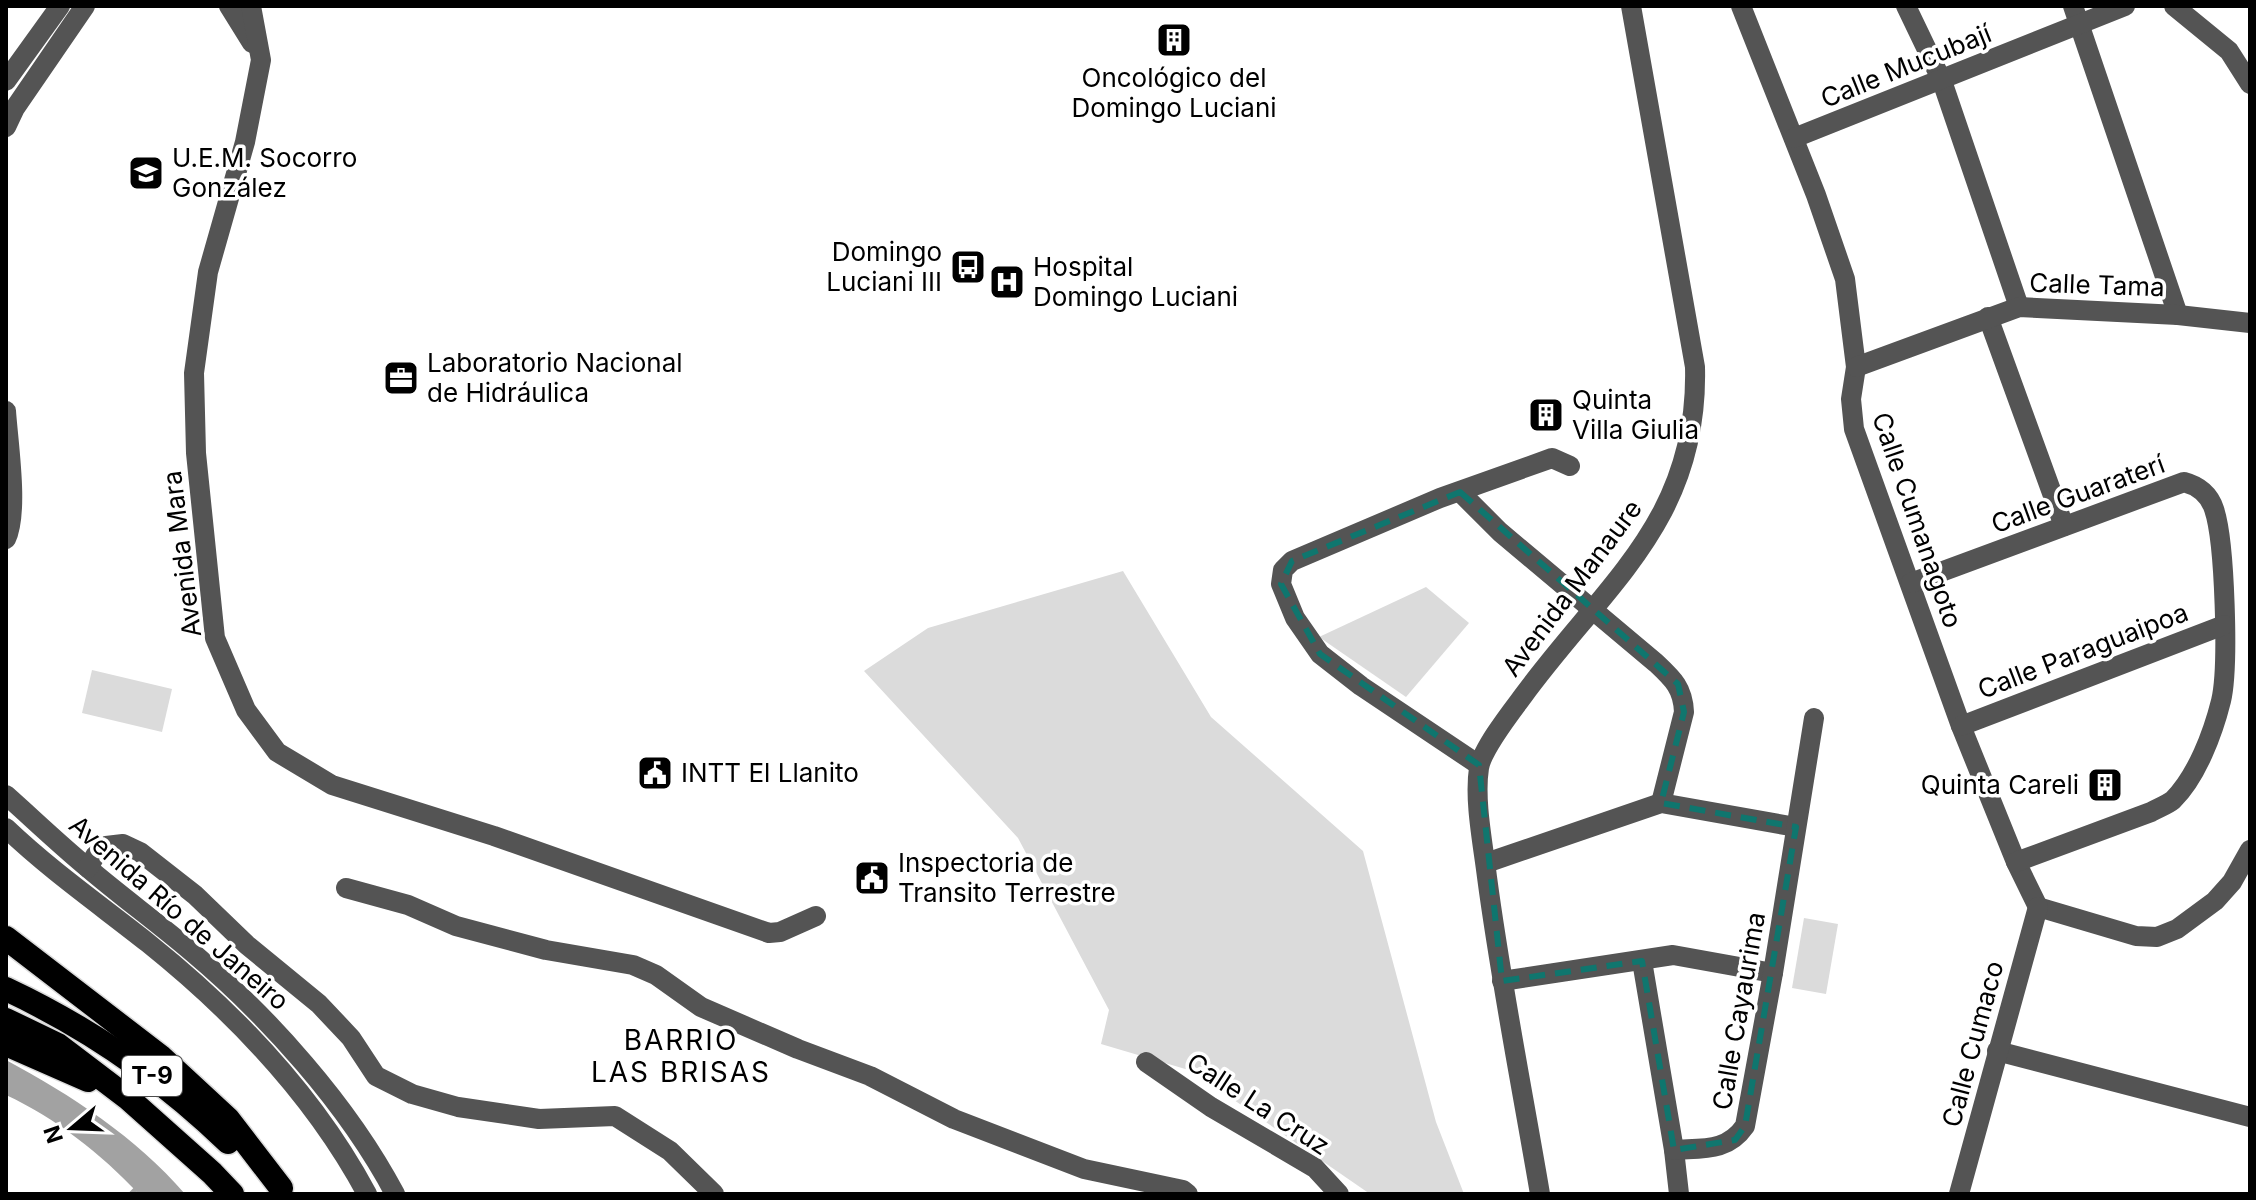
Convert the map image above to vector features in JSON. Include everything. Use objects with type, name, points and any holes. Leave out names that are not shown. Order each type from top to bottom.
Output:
[{"type":"highway","points":[[6,938],[182,1075],[235,1128],[284,1191]]},
{"type":"highway","name":"T-9","points":[[6,989],[158,1080],[284,1191]]},
{"type":"highway","name":"T-9","points":[[6,1020],[58,1045],[129,1099],[232,1194]]},
{"type":"highway","points":[[6,1044],[129,1099]]},
{"type":"street","points":[[6,81],[60,6]]},
{"type":"street","points":[[6,127],[15,108],[85,6]]},
{"type":"street","points":[[229,6],[261,60]]},
{"type":"street","name":"Avenida Mara","points":[[251,6],[261,60],[245,142],[208,272],[194,373],[196,453],[215,638],[246,710],[277,752],[332,785],[494,836],[769,933],[816,916]]},
{"type":"street","name":"Avenida Manaure","points":[[1540,1194],[1502,981],[1478,791],[1479,765],[1499,728],[1540,673],[1594,612],[1649,536],[1682,471],[1696,404],[1695,367],[1631,6]]},
{"type":"street","name":"Calle Cumanagoto","points":[[1741,6],[1794,138],[1845,279],[1856,367],[1851,399],[1854,429],[1961,726],[2016,862],[2038,907]]},
{"type":"street","points":[[1906,6],[1942,81],[2019,307]]},
{"type":"street","name":"Calle Mucubají","points":[[1794,138],[1942,81],[2077,15],[2125,6]]},
{"type":"street","points":[[2174,6],[2229,51],[2250,84]]},
{"type":"street","points":[[2077,15],[2178,315]]},
{"type":"street","name":"Calle Tama","points":[[1856,367],[2019,307],[2178,315],[2250,323]]},
{"type":"street","points":[[1988,317],[2064,526]]},
{"type":"street","points":[[6,411],[12,489],[7,539]]},
{"type":"street","points":[[1479,765],[1361,686],[1320,654],[1295,618],[1281,584],[1283,570],[1292,561],[1440,498],[1552,458],[1570,466]]},
{"type":"street","name":"Calle Guaraterí","points":[[1911,583],[2184,482],[2196,485],[2207,495],[2217,521],[2224,625],[2221,699],[2209,736],[2183,788],[2170,802],[2151,812],[2016,862]]},
{"type":"street","points":[[1460,492],[1500,532],[1678,684],[1684,712],[1661,803]]},
{"type":"street","name":"Calle Paraguaipoa","points":[[1961,726],[2224,625]]},
{"type":"street","name":"Calle Cayaurima","points":[[1674,1150],[1720,1146],[1735,1140],[1745,1126],[1814,718]]},
{"type":"street","name":"Avenida Río de Janeiro","points":[[6,795],[88,868],[193,953],[261,1015],[307,1067],[354,1130],[395,1194]]},
{"type":"street","points":[[1486,863],[1661,803],[1796,827]]},
{"type":"street","name":"Avenida Río de Janeiro","points":[[6,828],[173,964],[256,1041],[317,1119],[367,1194]]},
{"type":"street","points":[[88,868],[106,846],[123,844],[140,852],[195,895],[247,945],[319,1004],[351,1038],[376,1076],[412,1094],[458,1107],[539,1119],[615,1116],[670,1151],[714,1194]]},
{"type":"street","points":[[2038,907],[2136,936],[2157,937],[2177,929],[2215,901],[2232,882],[2250,850]]},
{"type":"street","points":[[346,888],[408,905],[456,926],[546,950],[633,965],[656,975],[701,1007],[870,1076],[954,1119],[1084,1169],[1183,1190],[1188,1194]]},
{"type":"street","name":"Calle Cumaco","points":[[1959,1194],[2038,907]]},
{"type":"street","points":[[1502,981],[1673,955],[1773,973]]},
{"type":"street","points":[[1642,961],[1679,1194]]},
{"type":"street","points":[[1997,1051],[2250,1117]]},
{"type":"street","name":"Calle La Cruz","points":[[1146,1062],[1211,1107],[1315,1168],[1339,1194]]},
{"type":"highlighted area","points":[[1460,492],[1678,684],[1684,712],[1661,803],[1796,827],[1745,1126],[1735,1140],[1674,1150],[1642,961],[1502,981],[1479,765],[1320,654],[1281,584],[1292,561]]},
{"type":"shaded area","points":[[1123,571],[1211,717],[1363,851],[1436,1122],[1464,1194],[1370,1194],[1192,1071],[1101,1044],[1109,1010],[1018,838],[864,671],[928,628]]},
{"type":"shaded area","points":[[1426,587],[1469,623],[1406,697],[1319,637]]},
{"type":"shaded area","points":[[92,670],[172,689],[162,732],[82,713]]},
{"type":"shaded area","points":[[1804,918],[1838,924],[1826,994],[1792,988]]},
{"type":"shaded area","points":[[6,1060],[102,1119],[146,1154],[185,1194],[139,1194],[77,1138],[6,1095]]},
{"type":"waterway","points":[[131,1194],[135,1190]]},
{"type":"place","name":"Oncológico del Domingo Luciani","points":[[1174,40]]},
{"type":"place","name":"U.E.M. Socorro González","points":[[146,173]]},
{"type":"place","name":"Domingo Luciani III","points":[[968,267]]},
{"type":"place","name":"Hospital Domingo Luciani","points":[[1007,282]]},
{"type":"place","name":"Laboratorio Nacional de Hidráulica","points":[[401,378]]},
{"type":"place","name":"Quinta Villa Giulia","points":[[1546,415]]},
{"type":"place","name":"INTT El Llanito","points":[[655,773]]},
{"type":"place","name":"Quinta Careli","points":[[2105,785]]},
{"type":"place","name":"Inspectoria de Transito Terrestre","points":[[872,878]]},
{"type":"district","name":"BARRIO LAS BRISAS","points":[[681,1056]]}]
